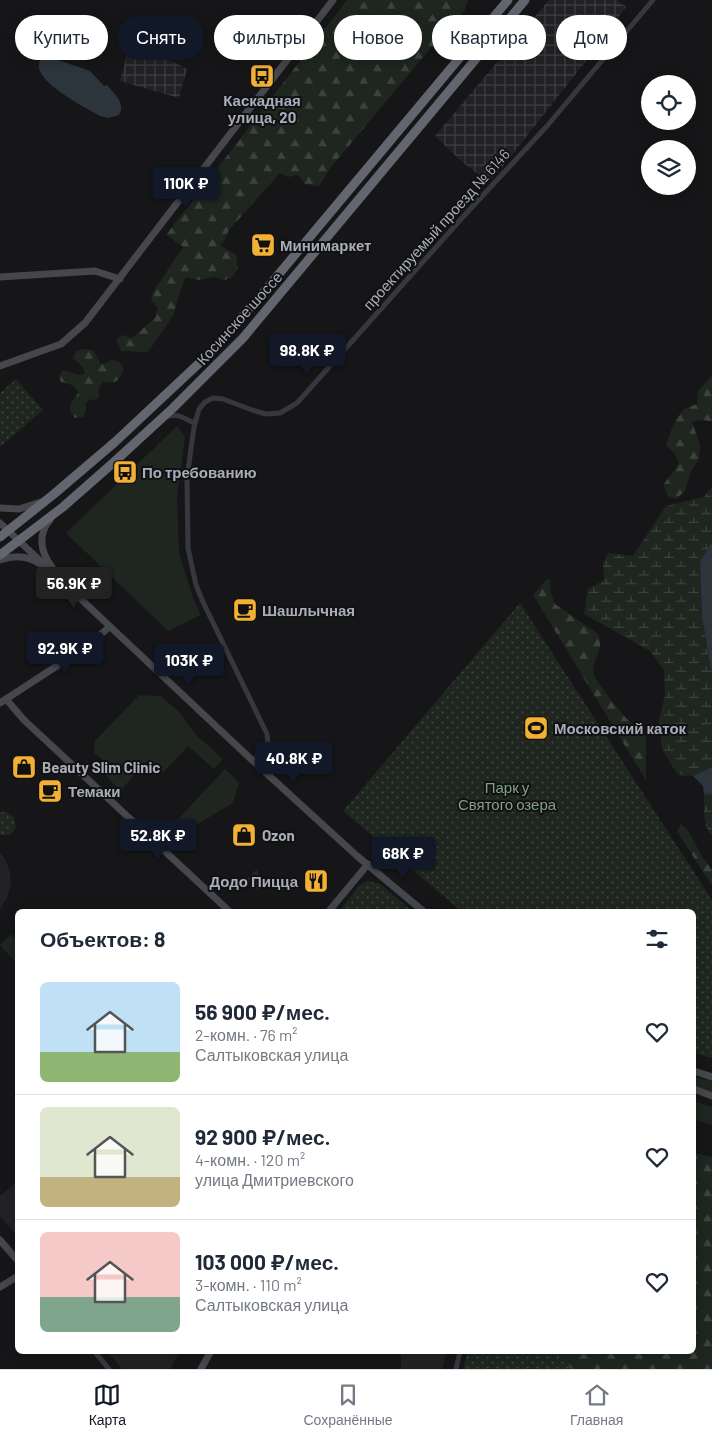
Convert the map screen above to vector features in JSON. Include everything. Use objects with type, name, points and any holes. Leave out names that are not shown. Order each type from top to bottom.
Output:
[{"type":"highway","name":"Косинское шоссе","points":[[0,537],[54,494],[159,402],[228,333],[508,0]]},
{"type":"highway","name":"Косинское шоссе","points":[[0,555],[63,507],[162,419],[243,338],[525,0]]},
{"type":"street","points":[[0,366],[61,344],[85,323],[333,0]]},
{"type":"street","name":"проектируемый проезд № 6146","points":[[253,761],[268,743],[267,734],[203,602],[188,548],[187,478],[195,423],[202,405],[213,398],[223,399],[266,414],[280,413],[297,403],[547,126],[654,0]]},
{"type":"street","points":[[0,277],[95,271],[120,279]]},
{"type":"street","points":[[185,396],[180,408],[182,416],[187,421],[195,423]]},
{"type":"street","points":[[162,419],[171,415],[182,416]]},
{"type":"street","points":[[0,508],[14,510],[29,507],[54,494]]},
{"type":"street","points":[[50,568],[41,538],[46,525],[63,507]]},
{"type":"street","points":[[0,517],[109,627],[253,761],[421,909]]},
{"type":"street","points":[[0,523],[10,529]]},
{"type":"street","points":[[0,560],[16,556],[25,557],[50,568]]},
{"type":"street","points":[[109,627],[89,645],[3,701],[227,909]]},
{"type":"street","points":[[331,909],[368,864]]},
{"type":"street","points":[[696,1072],[712,1077]]},
{"type":"street","points":[[696,1090],[712,1096]]},
{"type":"street","points":[[0,1240],[15,1258]]},
{"type":"street","points":[[0,1287],[15,1278]]},
{"type":"street","points":[[96,1354],[109,1369]]},
{"type":"street","points":[[201,1369],[209,1354]]},
{"type":"street","points":[[456,1369],[459,1354]]},
{"type":"shaded area","points":[[549,0],[617,0],[626,7],[620,15],[556,15],[556,60],[587,60],[500,170],[488,182],[462,162],[435,136],[499,60],[546,60],[546,15],[536,15]]},
{"type":"shaded area","points":[[41,60],[58,60],[90,71],[104,86],[107,85],[119,99],[121,111],[119,115],[109,118],[100,116],[57,90],[40,72],[39,63]]},
{"type":"shaded area","points":[[126,60],[170,60],[187,69],[179,98],[120,81]]},
{"type":"shaded area","points":[[712,542],[712,675],[702,617],[700,561]]},
{"type":"shaded area","points":[[712,767],[712,793],[704,794],[703,786],[693,776]]},
{"type":"shaded area","points":[[0,853],[5,859],[10,872],[11,885],[7,898],[0,909]]},
{"type":"shaded area","points":[[15,1184],[15,1234],[0,1216],[0,1196]]},
{"type":"shaded area","points":[[110,1354],[178,1354],[170,1369],[122,1369]]},
{"type":"shaded area","points":[[401,1354],[446,1354],[442,1369],[401,1369]]},
{"type":"green space","points":[[347,0],[468,0],[465,10],[460,15],[432,15],[432,47],[422,59],[422,15],[335,15]]},
{"type":"green space","points":[[334,17],[334,60],[421,60],[331,167],[319,186],[305,184],[298,175],[288,177],[280,173],[229,230],[220,245],[236,255],[238,268],[231,278],[224,280],[215,277],[198,280],[186,277],[174,314],[148,352],[121,351],[116,339],[123,335],[132,338],[155,318],[158,308],[151,300],[153,292],[183,247],[166,235],[301,60],[324,60],[324,30]]},
{"type":"green space","points":[[84,349],[93,350],[101,364],[115,360],[124,369],[121,376],[115,382],[104,382],[101,384],[98,391],[98,399],[90,400],[86,403],[83,417],[75,418],[70,408],[78,393],[77,390],[72,385],[61,382],[60,374],[62,371],[79,375],[85,373],[82,366],[73,358],[76,351]]},
{"type":"green space","points":[[712,375],[712,421],[701,420],[692,422],[700,445],[699,459],[691,471],[685,491],[676,499],[668,496],[663,485],[679,464],[675,454],[666,445],[674,423],[684,409],[697,404],[698,391]]},
{"type":"green space","points":[[16,379],[43,410],[0,447],[0,393]]},
{"type":"green space","points":[[177,426],[185,436],[177,497],[179,552],[193,598],[201,615],[168,631],[66,533]]},
{"type":"green space","points":[[712,487],[712,542],[700,561],[702,617],[712,675],[712,767],[693,776],[678,775],[662,749],[659,719],[665,696],[664,670],[650,651],[584,614],[588,589],[604,580],[603,563],[608,553],[633,556],[666,506],[704,497]]},
{"type":"green space","points":[[550,579],[551,593],[555,604],[598,634],[600,646],[594,665],[594,675],[621,713],[646,736],[646,780],[533,595],[546,580]]},
{"type":"green space","name":"Парк у Святого озера","points":[[520,603],[712,900],[712,1058],[696,1054],[696,909],[459,909],[343,811]]},
{"type":"green space","points":[[139,695],[161,696],[179,712],[195,734],[223,759],[214,769],[188,746],[163,773],[148,760],[120,791],[103,772],[103,760],[94,753],[95,741]]},
{"type":"green space","points":[[225,769],[239,782],[233,803],[179,835],[174,840],[165,833]]},
{"type":"green space","points":[[712,793],[712,836],[705,822],[704,794]]},
{"type":"green space","points":[[0,812],[6,812],[14,817],[16,828],[9,835],[0,835]]},
{"type":"green space","points":[[681,824],[687,829],[703,858],[712,869],[712,886],[677,831]]},
{"type":"green space","points":[[257,869],[263,887],[257,889],[247,879]]},
{"type":"green space","points":[[367,881],[380,884],[410,909],[341,909],[360,885]]},
{"type":"green space","points":[[11,934],[15,939],[15,962],[0,945]]},
{"type":"green space","points":[[696,1077],[712,1081],[712,1093],[696,1088]]},
{"type":"green space","points":[[696,1102],[712,1107],[712,1125],[696,1120]]},
{"type":"green space","points":[[696,1153],[712,1157],[712,1369],[571,1369],[557,1354],[696,1354]]},
{"type":"green space","points":[[467,1354],[557,1354],[571,1369],[463,1369]]},
{"type":"place","name":"Каскадная улица, 20","points":[[262,76]]},
{"type":"place","name":"Минимаркет","points":[[263,245]]},
{"type":"place","name":"По требованию","points":[[125,472]]},
{"type":"place","name":"Шашлычная","points":[[245,610]]},
{"type":"place","name":"Московский каток","points":[[536,728]]},
{"type":"place","name":"Beauty Slim Clinic","points":[[24,767]]},
{"type":"place","name":"Темаки","points":[[50,791]]},
{"type":"place","name":"Ozon","points":[[244,835]]},
{"type":"place","name":"Додо Пицца","points":[[316,881]]}]
